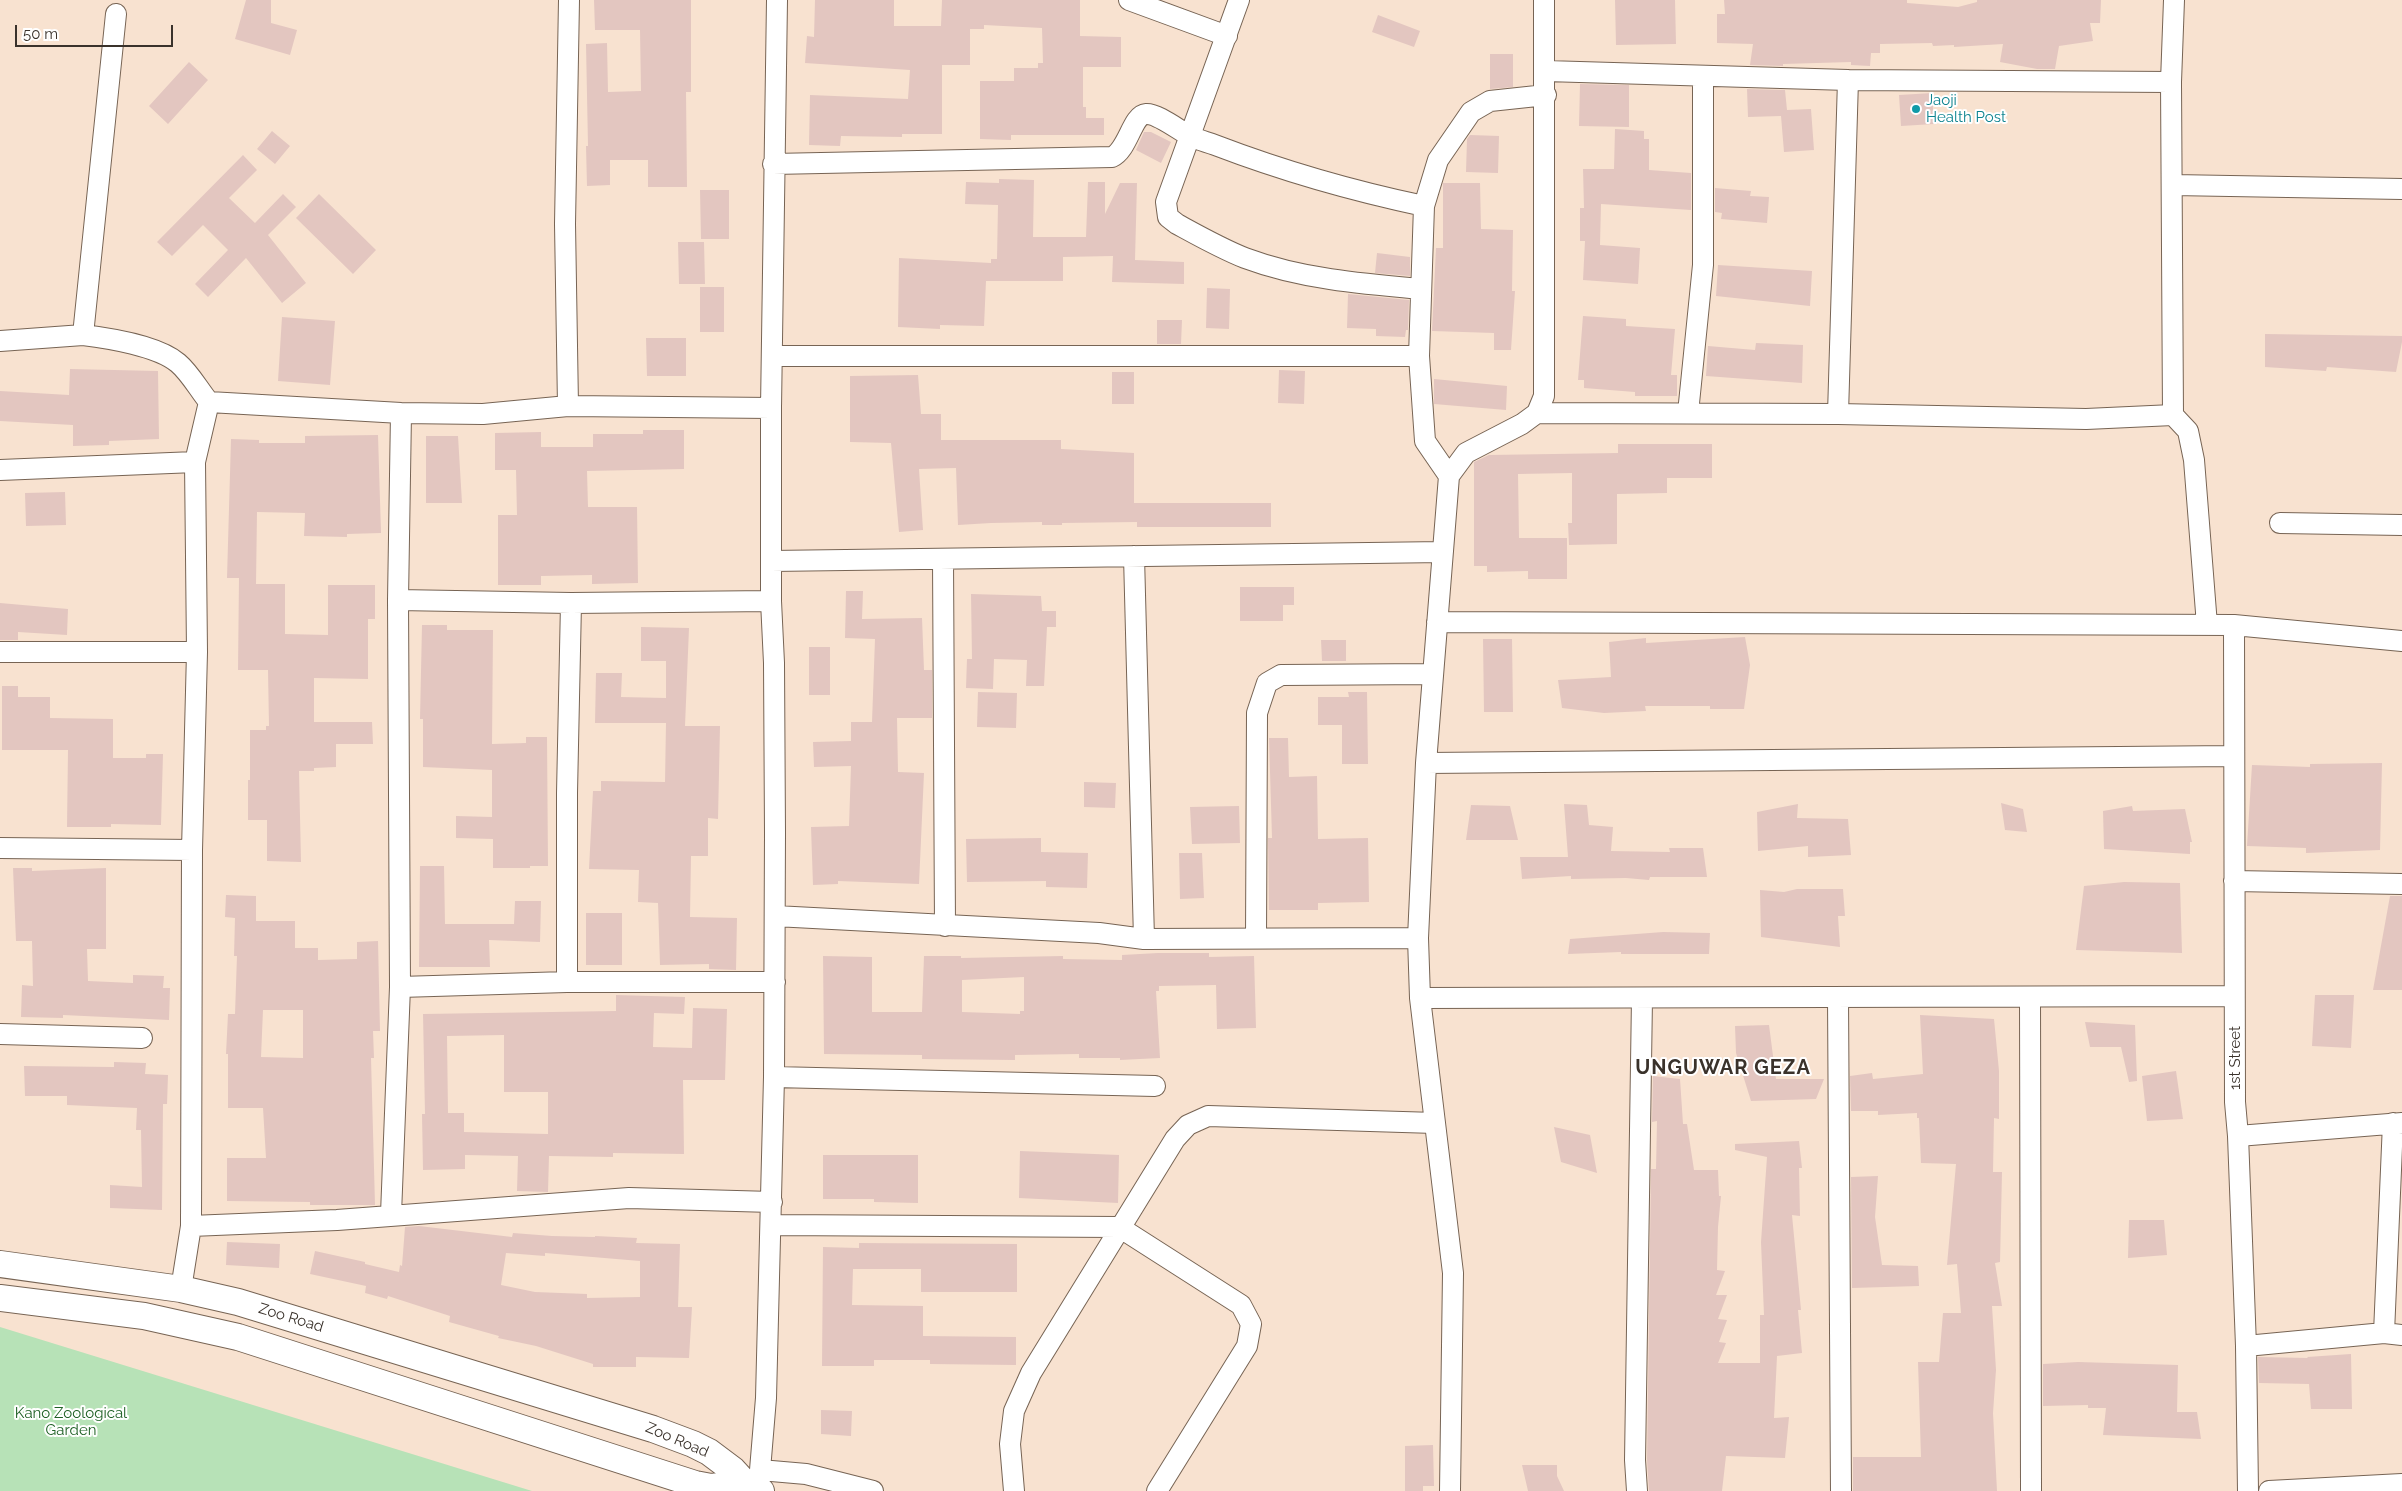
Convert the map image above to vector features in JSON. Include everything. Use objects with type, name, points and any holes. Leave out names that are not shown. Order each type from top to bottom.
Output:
[{"type":"main road","name":"Zoo Road","points":[[0,1264],[181,1289],[276,1313],[653,1429],[693,1444],[756,1483]]},
{"type":"main road","points":[[0,1298],[116,1312],[222,1333],[290,1353],[696,1484],[724,1486],[756,1483]]},
{"type":"street","points":[[568,406],[565,224],[569,0]]},
{"type":"street","points":[[777,0],[773,164],[773,356],[770,408],[775,916],[772,1225],[766,1398],[756,1483],[806,1474],[873,1491]]},
{"type":"street","points":[[1129,0],[1227,36]]},
{"type":"street","points":[[1239,0],[1166,202],[1168,217],[1177,224],[1245,258],[1282,270],[1324,278],[1421,289]]},
{"type":"street","points":[[1450,1491],[1452,1273],[1420,998],[1418,938],[1426,763],[1449,476],[1466,453],[1522,424],[1537,413],[1544,396],[1546,71],[1544,0]]},
{"type":"street","points":[[2174,0],[2171,82],[2173,415],[2188,431],[2194,460],[2208,625]]},
{"type":"street","points":[[83,334],[116,14]]},
{"type":"street","points":[[1546,71],[1848,80],[2171,82]]},
{"type":"street","points":[[1688,414],[1703,266],[1703,76]]},
{"type":"street","points":[[1838,414],[1848,80]]},
{"type":"street","points":[[1449,476],[1426,441],[1419,356],[1424,206],[1438,160],[1455,132],[1471,112],[1490,101],[1546,95]]},
{"type":"street","points":[[773,164],[1112,156],[1119,154],[1138,118],[1144,114],[1152,114],[1191,136],[1265,164],[1370,194],[1424,206]]},
{"type":"street","points":[[2173,185],[2402,189]]},
{"type":"street","points":[[0,341],[83,334],[120,340],[150,349],[178,362],[209,402],[401,413],[483,414],[568,406],[770,408]]},
{"type":"street","points":[[773,356],[1419,356]]},
{"type":"street","points":[[181,1289],[190,1226],[192,850],[197,652],[195,462],[209,402]]},
{"type":"street","points":[[391,1214],[400,987],[398,600],[401,413]]},
{"type":"street","points":[[1537,413],[1838,414],[2086,419],[2173,415]]},
{"type":"street","points":[[0,470],[195,462]]},
{"type":"street","points":[[2280,523],[2402,525]]},
{"type":"street","points":[[771,561],[1443,552]]},
{"type":"street","points":[[1134,556],[1144,939]]},
{"type":"street","points":[[943,558],[944,926]]},
{"type":"street","points":[[398,600],[571,603],[771,601]]},
{"type":"street","points":[[567,982],[567,792],[571,603]]},
{"type":"street","points":[[1437,622],[2234,625],[2402,641]]},
{"type":"street","name":"1st Street","points":[[2234,625],[2235,1102],[2246,1346],[2248,1491]]},
{"type":"street","points":[[0,652],[197,652]]},
{"type":"street","points":[[1256,938],[1257,713],[1267,683],[1281,675],[1433,674]]},
{"type":"street","points":[[1426,763],[2234,756]]},
{"type":"street","points":[[0,848],[192,850]]},
{"type":"street","points":[[2234,882],[2402,884]]},
{"type":"street","points":[[775,916],[1099,933],[1144,939],[1418,938]]},
{"type":"street","points":[[400,987],[567,982],[775,982]]},
{"type":"street","points":[[1420,998],[2234,996]]},
{"type":"street","points":[[1838,997],[1841,1491]]},
{"type":"street","points":[[2030,997],[2031,1491]]},
{"type":"street","points":[[1637,1491],[1635,1460],[1642,998]]},
{"type":"street","points":[[0,1034],[142,1038]]},
{"type":"street","points":[[774,1077],[1155,1086]]},
{"type":"street","points":[[1014,1491],[1010,1444],[1014,1411],[1031,1373],[1119,1227],[1175,1139],[1188,1125],[1201,1118],[1435,1123]]},
{"type":"street","points":[[2238,1136],[2398,1123],[2393,1334],[2246,1346]]},
{"type":"street","points":[[190,1226],[337,1220],[391,1214],[629,1198],[772,1202]]},
{"type":"street","points":[[772,1225],[1119,1227],[1241,1305],[1251,1324],[1247,1346],[1157,1491]]},
{"type":"street","points":[[2269,1491],[2402,1484]]},
{"type":"green space","name":"Kano Zoological Garden","points":[[0,1327],[532,1491],[0,1491]]},
{"type":"building","points":[[246,0],[271,0],[271,23],[297,30],[290,55],[235,39]]},
{"type":"building","points":[[594,0],[691,0],[691,92],[686,92],[687,187],[648,187],[648,160],[610,160],[610,185],[587,186],[586,44],[607,43],[608,92],[641,91],[640,30],[595,30]]},
{"type":"building","points":[[815,0],[894,0],[894,26],[941,26],[942,0],[1080,0],[1080,36],[1121,37],[1121,67],[1083,67],[1083,107],[1086,107],[1086,118],[1104,118],[1104,135],[1011,135],[1011,140],[980,139],[980,81],[1014,81],[1014,68],[1038,68],[1038,63],[1043,63],[1042,28],[984,25],[984,29],[970,29],[970,65],[942,65],[942,134],[902,134],[902,137],[841,136],[840,146],[809,145],[810,95],[908,99],[910,70],[805,63],[807,36],[814,37]]},
{"type":"building","points":[[1615,0],[1675,0],[1676,44],[1616,45]]},
{"type":"building","points":[[1724,0],[1907,0],[1907,3],[1958,7],[1977,2],[1977,0],[2101,0],[2100,23],[2090,23],[2093,41],[2059,46],[2055,69],[2037,69],[2000,62],[2003,44],[1954,47],[1954,45],[1933,46],[1932,43],[1880,44],[1880,53],[1871,53],[1870,66],[1851,65],[1851,62],[1783,64],[1783,66],[1750,65],[1753,44],[1717,43],[1717,14],[1725,14]]},
{"type":"building","points":[[1378,15],[1420,31],[1414,47],[1372,32]]},
{"type":"building","points":[[1490,54],[1513,54],[1513,87],[1490,89]]},
{"type":"building","points":[[189,62],[208,80],[168,124],[149,106]]},
{"type":"building","points":[[1580,84],[1629,85],[1629,127],[1579,126]]},
{"type":"building","points":[[1747,89],[1785,90],[1787,110],[1811,109],[1814,150],[1784,152],[1781,116],[1748,117]]},
{"type":"building","name":"Jaoji Health Post","points":[[1932,93],[1934,124],[1901,126],[1899,95]]},
{"type":"building","points":[[1615,129],[1644,131],[1644,139],[1649,139],[1649,170],[1691,173],[1691,210],[1601,204],[1600,245],[1640,248],[1638,284],[1583,280],[1585,241],[1580,241],[1580,208],[1584,208],[1583,169],[1614,169]]},
{"type":"building","points":[[272,131],[290,146],[275,164],[257,149]]},
{"type":"building","points":[[1144,132],[1151,132],[1171,142],[1161,163],[1136,150]]},
{"type":"building","points":[[1470,135],[1499,136],[1498,173],[1466,172],[1467,139]]},
{"type":"building","points":[[243,155],[257,170],[229,198],[255,223],[283,194],[296,207],[268,235],[306,283],[282,303],[246,258],[208,297],[195,284],[228,250],[203,225],[172,256],[157,242]]},
{"type":"building","points":[[999,179],[1034,180],[1033,237],[1086,237],[1088,182],[1105,182],[1105,214],[1120,183],[1137,183],[1135,260],[1184,262],[1184,284],[1112,282],[1113,256],[1063,257],[1063,281],[986,281],[984,326],[940,325],[940,329],[898,327],[899,258],[991,263],[991,259],[997,259],[998,205],[965,204],[966,182],[999,183]]},
{"type":"building","points":[[1443,183],[1480,183],[1481,229],[1513,230],[1512,291],[1515,291],[1511,350],[1494,350],[1494,333],[1432,331],[1436,248],[1443,248]]},
{"type":"building","points":[[1715,188],[1751,191],[1750,196],[1769,197],[1767,223],[1721,219],[1722,213],[1715,212]]},
{"type":"building","points":[[700,190],[729,190],[729,239],[701,239]]},
{"type":"building","points":[[319,194],[376,250],[353,274],[296,218]]},
{"type":"building","points":[[678,242],[704,242],[705,284],[679,284]]},
{"type":"building","points":[[1377,253],[1410,257],[1410,276],[1375,273]]},
{"type":"building","points":[[1718,265],[1812,271],[1810,306],[1716,296]]},
{"type":"building","points":[[700,287],[724,287],[724,332],[700,332]]},
{"type":"building","points":[[1207,288],[1230,289],[1229,329],[1206,328]]},
{"type":"building","points":[[1348,294],[1409,300],[1408,330],[1406,330],[1405,337],[1376,336],[1376,329],[1347,328]]},
{"type":"building","points":[[1583,316],[1626,319],[1626,326],[1675,329],[1671,375],[1677,375],[1677,396],[1635,396],[1635,392],[1584,388],[1584,380],[1578,380]]},
{"type":"building","points":[[282,317],[335,321],[330,385],[278,381]]},
{"type":"building","points":[[1157,320],[1182,320],[1181,344],[1157,344]]},
{"type":"building","points":[[2265,334],[2402,336],[2402,342],[2396,372],[2327,367],[2326,371],[2265,367]]},
{"type":"building","points":[[646,338],[686,338],[686,376],[647,376]]},
{"type":"building","points":[[1756,343],[1803,345],[1802,383],[1706,376],[1708,346],[1755,350]]},
{"type":"building","points":[[70,369],[158,371],[159,439],[109,441],[109,445],[73,446],[73,425],[0,421],[0,391],[69,395]]},
{"type":"building","points":[[1279,370],[1305,371],[1304,404],[1278,403]]},
{"type":"building","points":[[1112,372],[1134,372],[1134,404],[1112,404]]},
{"type":"building","points":[[918,375],[921,414],[941,414],[941,440],[1061,440],[1061,449],[1134,453],[1134,503],[1271,503],[1271,527],[1137,527],[1137,522],[1062,523],[1062,525],[1042,525],[1042,522],[958,525],[956,468],[919,469],[923,530],[899,532],[891,443],[850,442],[850,376]]},
{"type":"building","points":[[1434,379],[1507,386],[1506,410],[1434,404]]},
{"type":"building","points":[[643,430],[684,430],[684,469],[587,471],[588,507],[637,507],[638,583],[592,584],[592,575],[541,576],[541,585],[498,585],[498,515],[517,515],[516,470],[495,470],[495,433],[541,432],[541,447],[593,447],[593,434],[643,434]]},
{"type":"building","points":[[378,435],[381,533],[347,534],[347,537],[304,536],[305,513],[257,512],[256,584],[285,584],[285,634],[328,635],[328,585],[375,585],[375,619],[368,619],[368,679],[314,678],[314,722],[372,722],[373,744],[336,744],[336,767],[314,768],[314,771],[299,771],[301,862],[267,861],[267,820],[248,820],[248,780],[250,780],[250,730],[266,730],[266,726],[269,726],[268,670],[238,670],[239,578],[227,578],[231,439],[259,440],[259,443],[305,443],[305,436]]},
{"type":"building","points":[[426,436],[458,436],[462,503],[426,503]]},
{"type":"building","points":[[1618,444],[1712,444],[1712,478],[1667,478],[1667,493],[1617,494],[1617,544],[1569,545],[1568,523],[1572,523],[1572,473],[1518,474],[1519,538],[1567,538],[1567,579],[1528,579],[1528,571],[1487,572],[1487,566],[1474,566],[1474,462],[1489,455],[1618,453]]},
{"type":"building","points":[[65,492],[66,525],[26,526],[25,493]]},
{"type":"building","points":[[1240,587],[1294,587],[1294,605],[1283,605],[1283,621],[1240,621]]},
{"type":"building","points":[[846,591],[863,591],[862,619],[922,618],[924,670],[932,670],[932,718],[897,718],[898,772],[924,773],[919,884],[838,881],[838,884],[813,885],[811,827],[849,826],[851,766],[814,767],[813,742],[851,741],[851,722],[872,722],[875,639],[845,638]]},
{"type":"building","points":[[971,594],[1041,596],[1042,611],[1056,611],[1056,627],[1047,627],[1044,686],[1026,686],[1027,660],[994,659],[993,689],[966,688],[967,659],[972,659]]},
{"type":"building","points":[[0,603],[68,609],[67,635],[18,632],[18,640],[0,640]]},
{"type":"building","points":[[422,625],[447,625],[447,630],[493,630],[492,744],[526,743],[526,737],[547,737],[548,866],[493,868],[493,839],[456,838],[456,816],[492,817],[492,770],[423,767],[423,719],[420,719]]},
{"type":"building","points":[[641,627],[689,628],[685,726],[720,726],[718,819],[708,818],[708,856],[691,856],[690,917],[737,918],[736,970],[709,969],[709,964],[660,965],[658,903],[638,902],[639,870],[589,869],[593,791],[601,791],[601,781],[665,782],[666,723],[595,723],[596,673],[622,673],[621,697],[666,698],[666,661],[641,661]]},
{"type":"building","points":[[1745,637],[1750,665],[1744,709],[1710,709],[1710,706],[1645,706],[1646,711],[1604,713],[1562,708],[1558,680],[1611,677],[1609,642],[1646,638],[1646,643]]},
{"type":"building","points":[[1483,639],[1512,639],[1513,712],[1484,712]]},
{"type":"building","points":[[1321,640],[1346,640],[1346,661],[1322,661]]},
{"type":"building","points":[[809,647],[830,647],[830,695],[809,695]]},
{"type":"building","points":[[2,686],[18,686],[18,697],[50,697],[50,718],[113,719],[113,758],[146,758],[146,754],[163,754],[161,825],[111,824],[111,827],[67,827],[68,750],[2,750]]},
{"type":"building","points":[[978,692],[1017,693],[1016,728],[977,727]]},
{"type":"building","points":[[1348,692],[1367,692],[1368,764],[1342,764],[1342,725],[1318,725],[1318,697],[1349,697]]},
{"type":"building","points":[[1269,738],[1288,738],[1289,777],[1317,776],[1318,839],[1368,838],[1369,902],[1318,903],[1318,910],[1269,910],[1268,838],[1272,838]]},
{"type":"building","points":[[2382,763],[2380,850],[2306,853],[2306,848],[2247,846],[2252,765],[2310,767],[2310,764]]},
{"type":"building","points":[[1084,782],[1116,783],[1115,808],[1084,807]]},
{"type":"building","points":[[2001,803],[2023,809],[2027,832],[2005,830]]},
{"type":"building","points":[[1564,804],[1587,805],[1589,825],[1613,827],[1611,851],[1670,852],[1669,848],[1703,848],[1707,877],[1650,877],[1649,880],[1626,878],[1571,879],[1571,876],[1522,879],[1520,857],[1568,857]]},
{"type":"building","points":[[1798,804],[1797,818],[1848,819],[1851,855],[1808,857],[1808,846],[1758,851],[1757,812]]},
{"type":"building","points":[[1471,805],[1510,806],[1518,840],[1466,840]]},
{"type":"building","points":[[1239,806],[1240,843],[1192,844],[1190,807]]},
{"type":"building","points":[[2132,806],[2133,811],[2185,809],[2192,842],[2190,842],[2190,854],[2104,849],[2103,811]]},
{"type":"building","points":[[1041,838],[1041,852],[1088,853],[1087,888],[1046,887],[1046,881],[967,882],[966,839]]},
{"type":"building","points":[[1179,853],[1202,853],[1204,898],[1180,899]]},
{"type":"building","points":[[420,866],[444,866],[445,924],[514,924],[515,901],[541,901],[540,942],[489,940],[490,967],[419,967]]},
{"type":"building","points":[[13,868],[32,868],[32,871],[106,868],[106,949],[87,949],[88,981],[133,983],[133,975],[164,976],[163,988],[170,988],[169,1020],[63,1015],[63,1018],[21,1017],[22,985],[33,986],[32,941],[16,941]]},
{"type":"building","points":[[2124,882],[2180,883],[2182,953],[2076,950],[2084,886]]},
{"type":"building","points":[[1797,889],[1843,889],[1845,916],[1838,916],[1840,947],[1761,937],[1760,890],[1784,892]]},
{"type":"building","points":[[226,895],[256,896],[256,921],[295,921],[295,948],[318,948],[318,960],[357,959],[357,942],[378,941],[380,1031],[373,1031],[374,1058],[371,1058],[375,1205],[310,1205],[310,1202],[227,1201],[227,1158],[266,1158],[263,1108],[228,1108],[228,1054],[226,1054],[228,1014],[235,1014],[237,956],[234,956],[235,918],[225,917]],"holes":[[[263,1010],[303,1010],[303,1058],[261,1057]]]},
{"type":"building","points":[[2390,896],[2402,896],[2402,990],[2373,990]]},
{"type":"building","points":[[586,913],[622,913],[622,965],[586,965]]},
{"type":"building","points":[[1663,932],[1710,933],[1709,954],[1621,954],[1621,952],[1568,954],[1570,939]]},
{"type":"building","points":[[1209,953],[1209,957],[1254,956],[1256,1028],[1217,1029],[1216,985],[1159,986],[1159,991],[1156,991],[1160,1058],[1120,1060],[1120,1058],[1079,1058],[1079,1054],[1015,1055],[1015,1060],[922,1059],[922,1055],[824,1054],[823,956],[872,957],[872,1012],[922,1012],[924,956],[961,956],[961,958],[1063,956],[1063,959],[1122,960],[1122,955]],"holes":[[[1024,977],[1024,1011],[1020,1011],[1020,1014],[962,1012],[962,980]]]},
{"type":"building","points":[[616,995],[685,997],[684,1014],[654,1013],[653,1047],[692,1048],[693,1008],[727,1009],[725,1080],[683,1080],[684,1154],[613,1153],[613,1157],[549,1156],[548,1192],[517,1191],[518,1156],[465,1155],[465,1169],[423,1170],[422,1114],[425,1114],[423,1014],[616,1011]],"holes":[[[504,1035],[504,1092],[548,1092],[548,1134],[464,1132],[464,1113],[448,1113],[447,1036]]]},
{"type":"building","points":[[2315,995],[2354,995],[2351,1048],[2312,1046]]},
{"type":"building","points":[[1920,1015],[1994,1019],[1999,1071],[1999,1119],[1994,1118],[1993,1172],[2002,1172],[2000,1262],[1995,1263],[2002,1306],[1992,1306],[1996,1370],[1993,1413],[1997,1491],[1853,1491],[1853,1457],[1921,1457],[1918,1362],[1939,1362],[1943,1313],[1961,1313],[1957,1264],[1947,1265],[1956,1164],[1921,1163],[1919,1118],[1917,1118],[1917,1113],[1878,1115],[1878,1111],[1851,1111],[1850,1076],[1872,1073],[1873,1079],[1923,1074]]},
{"type":"building","points":[[2085,1022],[2135,1025],[2137,1081],[2129,1082],[2121,1047],[2090,1047]]},
{"type":"building","points":[[1769,1025],[1776,1079],[1824,1079],[1816,1099],[1751,1101],[1736,1053],[1735,1026]]},
{"type":"building","points":[[114,1062],[146,1063],[145,1074],[168,1075],[167,1104],[163,1104],[162,1210],[110,1208],[110,1185],[142,1187],[141,1130],[136,1130],[137,1108],[67,1105],[67,1096],[25,1096],[24,1066],[114,1067]]},
{"type":"building","points":[[2176,1071],[2183,1119],[2147,1121],[2142,1076]]},
{"type":"building","points":[[1653,1076],[1680,1079],[1683,1124],[1687,1124],[1694,1170],[1718,1170],[1719,1196],[1721,1196],[1717,1270],[1725,1271],[1716,1295],[1727,1295],[1718,1319],[1727,1320],[1719,1342],[1726,1343],[1718,1363],[1760,1363],[1760,1315],[1764,1315],[1761,1242],[1767,1157],[1735,1150],[1735,1144],[1799,1141],[1802,1168],[1799,1168],[1800,1216],[1792,1215],[1801,1310],[1798,1310],[1802,1353],[1777,1356],[1774,1418],[1789,1417],[1785,1458],[1726,1456],[1722,1491],[1649,1491],[1647,1460],[1651,1169],[1656,1169],[1657,1121],[1652,1122]]},
{"type":"building","points":[[1554,1127],[1590,1135],[1597,1173],[1561,1162]]},
{"type":"building","points":[[1020,1151],[1119,1155],[1118,1203],[1019,1198]]},
{"type":"building","points":[[823,1155],[918,1155],[918,1203],[874,1202],[874,1199],[823,1199]]},
{"type":"building","points":[[1878,1176],[1875,1217],[1882,1265],[1918,1266],[1919,1286],[1852,1288],[1851,1177]]},
{"type":"building","points":[[2129,1220],[2164,1220],[2167,1255],[2128,1258]]},
{"type":"building","points":[[419,1226],[512,1237],[513,1233],[552,1236],[595,1236],[637,1238],[636,1243],[680,1244],[678,1307],[692,1307],[689,1358],[636,1357],[636,1367],[593,1367],[593,1364],[536,1346],[498,1338],[499,1336],[449,1322],[450,1316],[388,1296],[387,1299],[365,1293],[366,1286],[310,1274],[315,1251],[399,1272],[400,1265],[402,1266],[405,1227]],"holes":[[[506,1253],[545,1256],[545,1253],[640,1261],[640,1297],[587,1298],[587,1294],[535,1292],[501,1285]]]},
{"type":"building","points":[[227,1242],[280,1244],[279,1268],[226,1265]]},
{"type":"building","points":[[859,1243],[1017,1244],[1017,1292],[921,1292],[921,1269],[853,1269],[852,1305],[923,1306],[923,1336],[1016,1337],[1016,1365],[930,1364],[930,1360],[874,1360],[874,1366],[822,1366],[823,1247],[859,1248]]},
{"type":"building","points":[[2351,1354],[2352,1409],[2311,1409],[2309,1384],[2259,1383],[2258,1357],[2308,1358]]},
{"type":"building","points":[[2078,1362],[2178,1365],[2177,1412],[2197,1412],[2201,1439],[2103,1435],[2106,1408],[2088,1408],[2088,1405],[2043,1406],[2043,1364]]},
{"type":"building","points":[[821,1410],[852,1411],[851,1436],[821,1434]]},
{"type":"building","points":[[1433,1445],[1434,1486],[1423,1486],[1423,1491],[1405,1491],[1405,1446]]},
{"type":"building","points":[[1522,1465],[1557,1465],[1557,1476],[1564,1491],[1528,1491]]},
{"type":"place","name":"Jaoji Health Post","points":[[1916,109]]},
{"type":"district","name":"UNGUWAR GEZA","points":[[1723,1068]]}]
